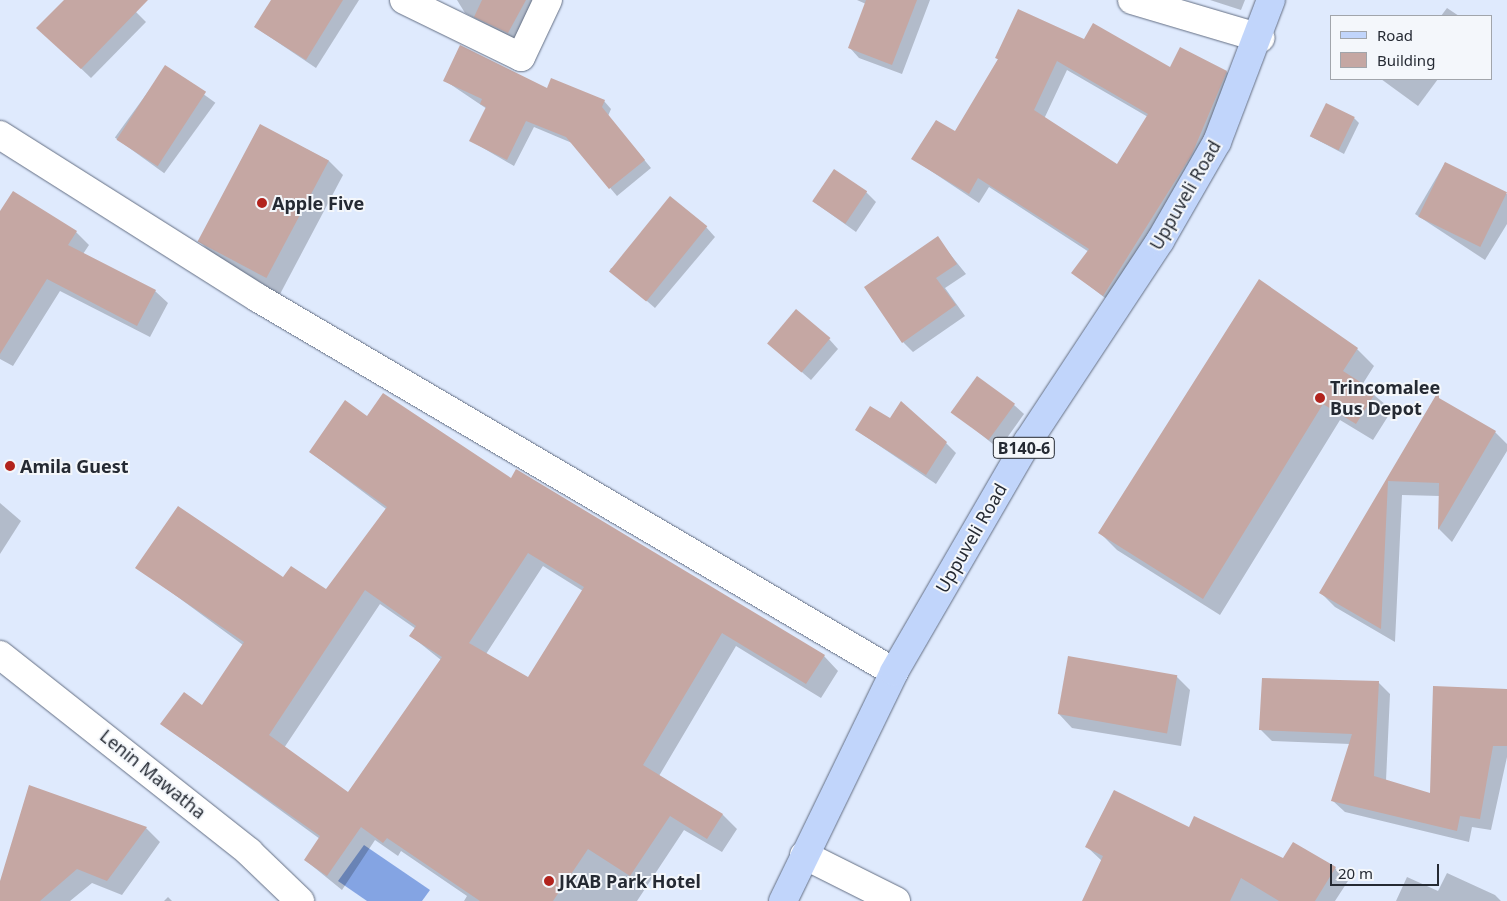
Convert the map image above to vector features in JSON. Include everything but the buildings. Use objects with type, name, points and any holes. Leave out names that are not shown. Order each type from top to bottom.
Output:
[{"type":"main road","name":"Uppuveli Road","points":[[784,901],[804,855],[894,672],[1028,441],[1160,241],[1217,142],[1260,38],[1271,0]]},
{"type":"street","points":[[404,0],[521,57],[548,0]]},
{"type":"street","points":[[1132,0],[1260,38]]},
{"type":"street","points":[[3,144],[258,298],[894,672]]},
{"type":"street","name":"Lenin Mawatha","points":[[0,655],[250,852],[300,901]]},
{"type":"street","points":[[804,855],[896,901]]},
{"type":"water","points":[[364,845],[430,890],[422,901],[367,901],[338,881]]},
{"type":"place","name":"Apple Five","points":[[262,203]]},
{"type":"place","name":"Trincomalee Bus Depot","points":[[1320,398]]},
{"type":"place","name":"Amila Guest","points":[[10,466]]},
{"type":"place","name":"JKAB Park Hotel","points":[[549,881]]}]
